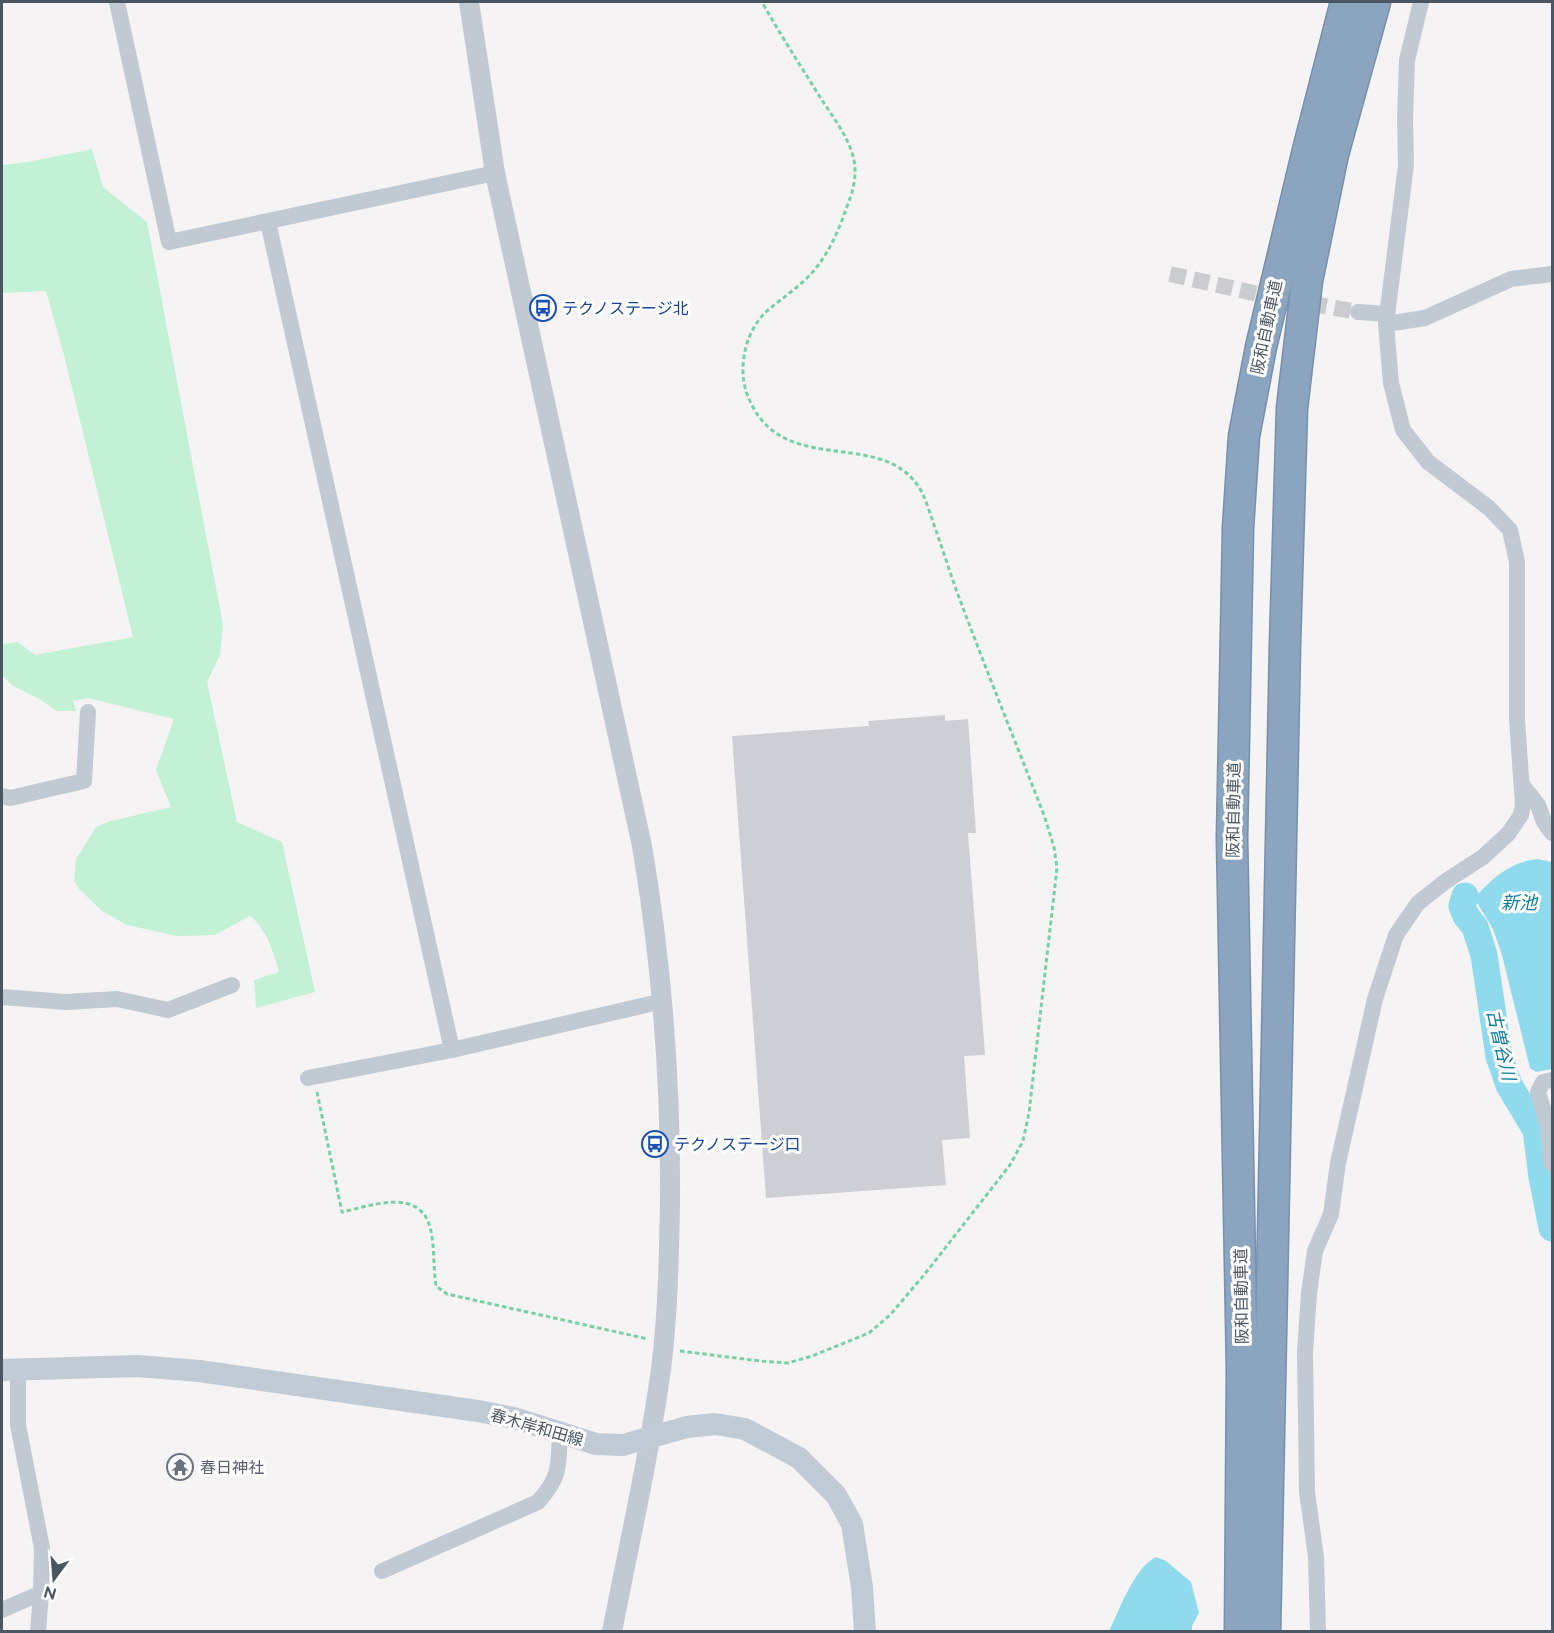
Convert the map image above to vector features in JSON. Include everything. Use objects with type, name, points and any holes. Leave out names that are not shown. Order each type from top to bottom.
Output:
[{"type":"highway","name":"阪和自動車道","points":[[1240,1632],[1242,1370],[1232,838],[1238,528],[1244,436],[1261,347],[1346,2]]},
{"type":"highway","name":"阪和自動車道","points":[[1265,1632],[1284,656],[1292,408],[1307,281],[1314,246],[1333,154],[1375,2]]},
{"type":"main road","name":"春木岸和田線","points":[[10,1370],[137,1366],[199,1371],[478,1411],[514,1418],[596,1444],[623,1445],[687,1427],[715,1424],[745,1430],[799,1458],[836,1494],[852,1524],[862,1587],[866,1632]]},
{"type":"street","points":[[117,2],[169,242],[495,173]]},
{"type":"street","points":[[469,2],[495,173],[642,846],[655,920],[663,1001],[669,1079],[670,1144],[669,1257],[663,1345],[651,1436],[612,1632]]},
{"type":"street","points":[[1318,1632],[1316,1557],[1307,1492],[1305,1352],[1309,1293],[1315,1251],[1331,1214],[1338,1163],[1375,999],[1396,935],[1418,903],[1446,880],[1484,857],[1508,834],[1521,814],[1523,805],[1517,720],[1517,562],[1510,530],[1489,508],[1428,462],[1403,430],[1391,383],[1387,319],[1406,165],[1407,60],[1421,2]]},
{"type":"street","points":[[268,222],[452,1050]]},
{"type":"street","points":[[1358,312],[1387,319],[1425,318],[1511,279],[1552,274]]},
{"type":"street","points":[[2,796],[10,798],[84,781],[88,712]]},
{"type":"street","points":[[1523,786],[1538,805],[1544,822],[1552,833]]},
{"type":"street","points":[[2,997],[66,1002],[117,999],[168,1010],[232,985]]},
{"type":"street","points":[[308,1078],[452,1050],[663,1001]]},
{"type":"street","points":[[1552,1080],[1543,1082],[1538,1092],[1548,1126],[1552,1164]]},
{"type":"street","points":[[10,1370],[18,1425],[42,1548],[38,1632]]},
{"type":"street","points":[[382,1571],[538,1502],[557,1475],[560,1434]]},
{"type":"street","points":[[2,1610],[41,1593]]},
{"type":"path","points":[[308,1078],[317,1093],[342,1212],[392,1202],[410,1203],[423,1212],[430,1227],[436,1286],[447,1294],[647,1339],[678,1351],[760,1361],[788,1363],[869,1333],[890,1315],[924,1275],[1010,1166],[1023,1141],[1029,1113],[1057,868],[1054,847],[1044,815],[957,592],[927,505],[916,483],[901,468],[878,458],[802,446],[781,436],[765,423],[754,408],[746,390],[743,373],[744,352],[751,333],[765,313],[815,269],[831,245],[848,206],[856,177],[853,157],[842,131],[762,2]]},
{"type":"green space","points":[[92,149],[103,187],[147,222],[223,625],[220,655],[207,682],[237,822],[282,842],[315,992],[256,1008],[254,980],[279,972],[265,934],[250,916],[215,935],[177,936],[127,925],[102,911],[79,889],[74,881],[76,859],[96,827],[111,821],[171,807],[156,770],[174,719],[88,698],[73,701],[76,711],[57,711],[13,686],[2,675],[2,644],[18,642],[35,655],[133,637],[64,355],[46,291],[2,293],[2,165]]},
{"type":"water","name":"新池","points":[[1538,859],[1552,862],[1552,1069],[1536,1072],[1530,1068],[1502,955],[1493,929],[1476,901],[1476,896],[1504,871],[1519,863]]},
{"type":"water","points":[[1156,1557],[1166,1561],[1191,1582],[1199,1613],[1192,1626],[1192,1631],[1109,1631],[1134,1579],[1148,1562]]},
{"type":"building","points":[[945,715],[945,721],[968,719],[976,833],[968,833],[985,1055],[964,1056],[970,1138],[942,1140],[946,1185],[766,1198],[732,736],[869,726],[868,721]]},
{"type":"waterway","name":"古曽谷川","points":[[1465,896],[1462,906],[1466,916],[1475,927],[1484,955],[1499,1056],[1509,1085],[1536,1130],[1552,1228]]},
{"type":"tunnel","points":[[1170,274],[1262,295],[1358,312]]},
{"type":"place","name":"テクノステージ北","points":[[543,308]]},
{"type":"place","name":"テクノステージ口","points":[[655,1144]]},
{"type":"place","name":"春日神社","points":[[180,1467]]}]
